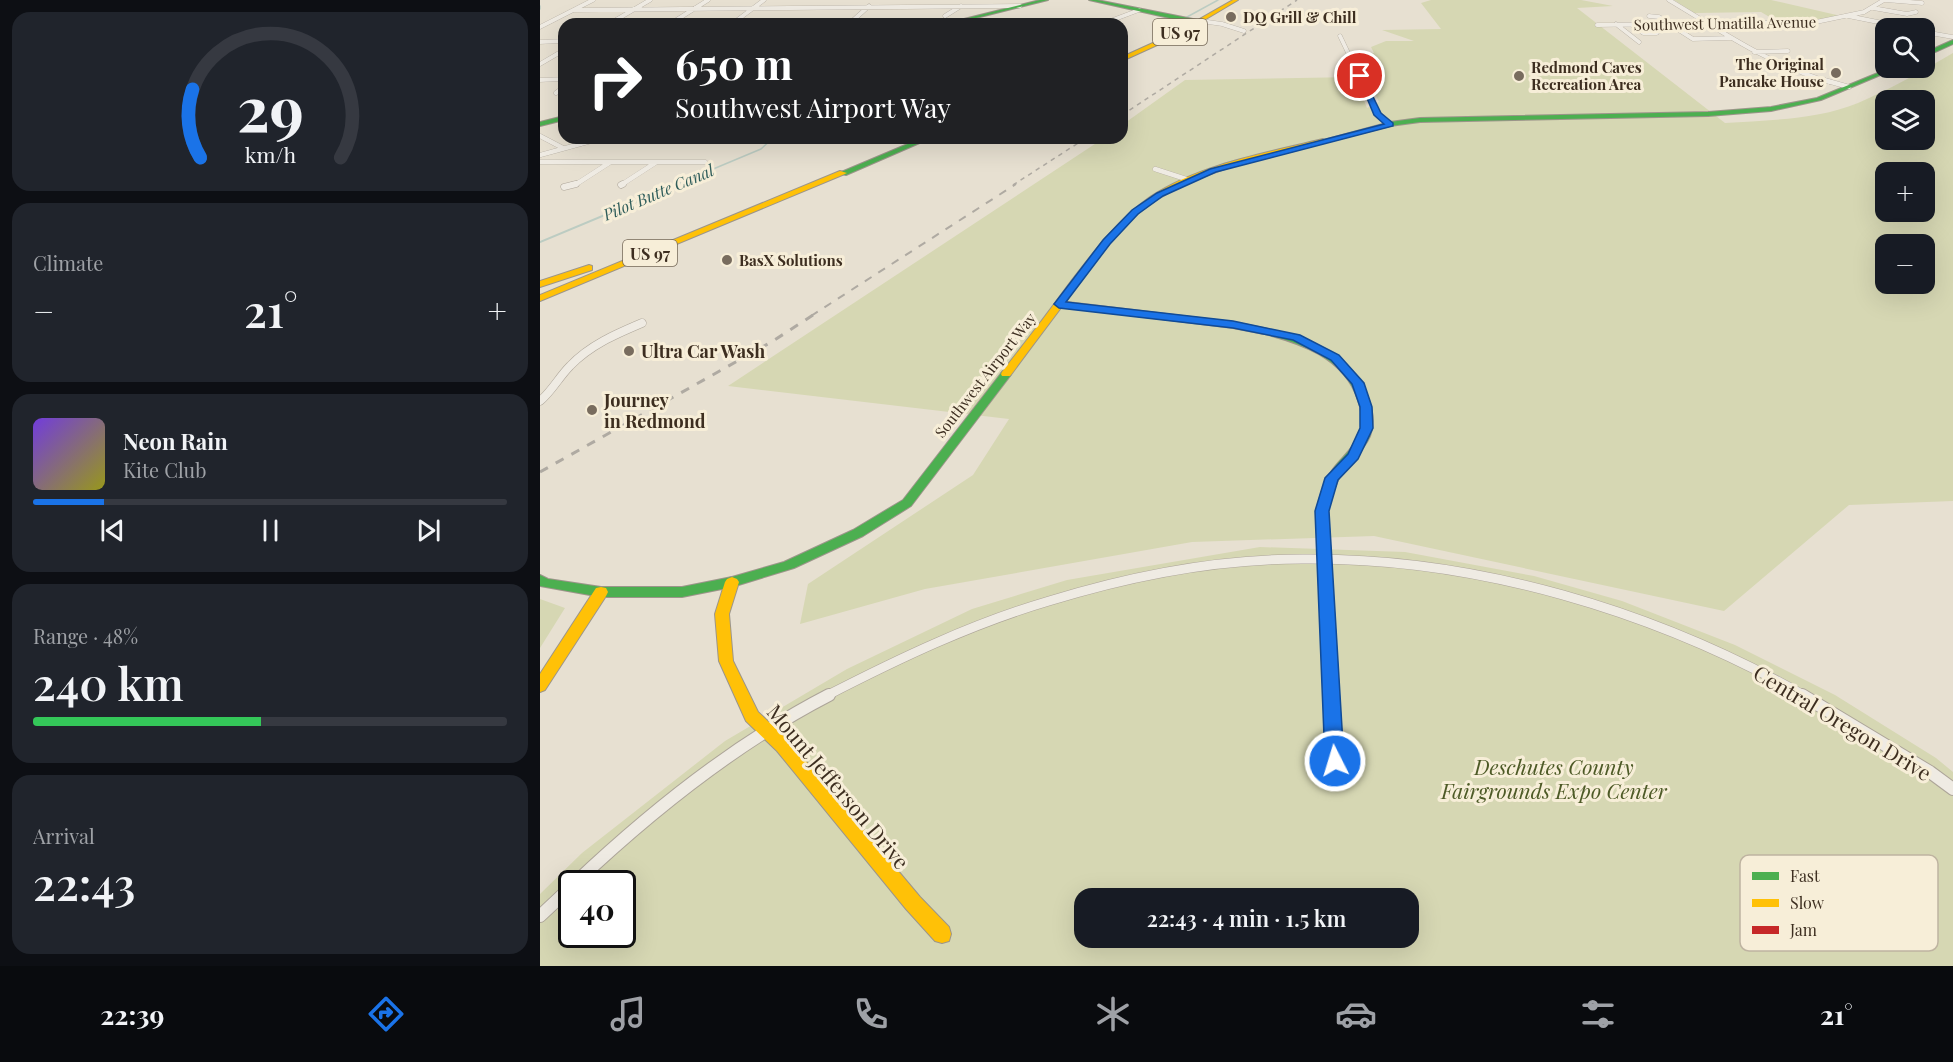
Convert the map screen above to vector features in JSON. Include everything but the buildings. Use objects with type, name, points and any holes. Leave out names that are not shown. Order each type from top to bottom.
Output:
[{"type":"main road","points":[[957,18],[1046,0]]},
{"type":"main road","points":[[1091,0],[1201,21]]},
{"type":"main road","name":"US 97","points":[[1128,56],[1201,21],[1236,0]]},
{"type":"main road","points":[[1935,50],[1953,42]]},
{"type":"main road","name":"Southwest Airport Way","points":[[540,580],[601,592],[682,592],[732,582],[789,565],[848,538],[907,503],[1107,242],[1135,212],[1160,195],[1189,180],[1251,160],[1390,124],[1420,120],[1752,111],[1802,104],[1875,76]]},
{"type":"main road","points":[[540,124],[558,120]]},
{"type":"main road","name":"US 97","points":[[540,298],[913,144]]},
{"type":"main road","name":"US 97","points":[[540,292],[734,214],[760,207]]},
{"type":"main road","points":[[540,309],[569,293],[719,225]]},
{"type":"main road","points":[[540,284],[657,245]]},
{"type":"main road","points":[[1059,304],[1233,325],[1296,338],[1335,357],[1358,383],[1366,407],[1367,428],[1353,456],[1332,478],[1322,511],[1336,777]]},
{"type":"main road","name":"Mount Jefferson Drive","points":[[732,582],[722,614],[726,661],[753,716],[769,729],[913,903],[942,934]]},
{"type":"main road","points":[[540,686],[601,592]]},
{"type":"street","points":[[540,27],[593,0]]},
{"type":"street","points":[[619,18],[650,0]]},
{"type":"street","points":[[680,18],[708,0]]},
{"type":"street","points":[[740,18],[764,0]]},
{"type":"street","points":[[804,6],[811,0]]},
{"type":"street","points":[[1669,0],[1754,52],[1797,73],[1849,87]]},
{"type":"street","points":[[1885,0],[1923,3]]},
{"type":"street","name":"Southwest Umatilla Avenue","points":[[1597,25],[1816,22],[1847,16],[1879,5],[1885,0]]},
{"type":"street","points":[[1906,0],[1914,0]]},
{"type":"street","points":[[574,10],[804,6],[1020,6]]},
{"type":"street","points":[[856,18],[869,6]]},
{"type":"street","points":[[948,18],[961,6]]},
{"type":"street","points":[[1867,7],[1907,14],[1916,12]]},
{"type":"street","points":[[1118,18],[1139,10]]},
{"type":"street","points":[[1649,16],[1659,17],[1693,39],[1732,38]]},
{"type":"street","points":[[1847,16],[1875,22]]},
{"type":"street","points":[[1756,19],[1764,23]]},
{"type":"street","points":[[1201,21],[1222,24],[1244,31]]},
{"type":"street","points":[[1616,24],[1639,42]]},
{"type":"street","points":[[1630,24],[1643,33],[1657,33],[1654,29]]},
{"type":"street","points":[[1935,34],[1953,37]]},
{"type":"street","points":[[1340,36],[1378,115],[1390,124]]},
{"type":"street","points":[[540,42],[558,41]]},
{"type":"street","points":[[1759,46],[1767,51]]},
{"type":"street","points":[[1754,52],[1788,51]]},
{"type":"street","points":[[540,64],[558,54]]},
{"type":"street","points":[[540,80],[558,79]]},
{"type":"street","points":[[540,136],[562,148]]},
{"type":"street","points":[[540,155],[578,144]]},
{"type":"street","points":[[540,162],[705,162]]},
{"type":"street","points":[[564,188],[588,178],[610,162]]},
{"type":"street","points":[[621,185],[656,162]]},
{"type":"street","points":[[1155,169],[1189,180]]},
{"type":"street","points":[[540,401],[550,393],[569,368],[592,348],[642,322]]},
{"type":"street","name":"Central Oregon Drive","points":[[588,870],[684,792],[769,729],[895,660],[982,623],[1064,594],[1143,576],[1199,567],[1271,560],[1323,558],[1407,564],[1463,572],[1521,584],[1611,610],[1705,645],[1794,689],[1953,789]]},
{"type":"street","name":"Central Oregon Drive","points":[[540,916],[558,899]]},
{"type":"green space","points":[[1431,0],[1581,0],[1613,6],[1577,8],[1725,123],[1826,113],[1875,95],[1875,150],[1935,150],[1935,90],[1886,90],[1909,78],[1935,78],[1935,63],[1953,53],[1953,501],[1849,505],[1724,611],[1374,536],[1192,542],[925,589],[800,624],[808,584],[973,475],[1009,419],[728,386],[1095,144],[1128,144],[1128,121],[1185,80],[1355,77],[1367,108],[1379,102],[1356,53],[1374,53],[1371,47],[1386,41],[1414,41],[1382,30],[1441,29],[1421,3]]},
{"type":"green space","points":[[1674,0],[1771,0],[1841,16],[1818,20],[1778,22],[1761,12],[1694,13]]},
{"type":"green space","name":"Deschutes County Fairgrounds Expo Center","points":[[1260,547],[1405,552],[1534,576],[1622,601],[1735,645],[1835,695],[1936,758],[1953,772],[1953,966],[540,966],[540,894],[558,876],[558,948],[636,948],[636,870],[565,870],[582,853],[725,741],[847,669],[972,609],[1067,580]]},
{"type":"green space","points":[[540,599],[565,608],[540,648]]},
{"type":"waterway","name":"Pilot Butte Canal","points":[[1187,17],[1218,0]]},
{"type":"waterway","name":"Pilot Butte Canal","points":[[1172,27],[1180,20]]},
{"type":"waterway","name":"Pilot Butte Canal","points":[[675,185],[761,149],[766,144]]},
{"type":"waterway","name":"Pilot Butte Canal","points":[[540,242],[679,184]]},
{"type":"railway","points":[[1128,111],[1297,0]]},
{"type":"railway","points":[[1013,185],[1077,144]]},
{"type":"railway","points":[[811,316],[1016,184]]},
{"type":"railway","points":[[540,472],[773,341],[813,315]]},
{"type":"traffic: fast","points":[[971,18],[1046,0]]},
{"type":"traffic: fast","points":[[1091,0],[1174,18],[1201,21]]},
{"type":"traffic: fast","points":[[1935,50],[1953,42]]},
{"type":"traffic: fast","points":[[1323,141],[1390,124],[1420,120],[1708,114],[1771,109],[1819,99],[1875,76]]},
{"type":"traffic: fast","points":[[540,124],[558,120]]},
{"type":"traffic: fast","points":[[843,173],[913,144]]},
{"type":"traffic: fast","points":[[1264,331],[1308,344],[1335,359],[1355,382],[1367,415],[1365,435],[1336,473],[1322,511],[1336,777]]},
{"type":"traffic: fast","points":[[540,580],[545,583],[601,592],[682,592],[732,582],[789,565],[858,533],[907,503],[1006,374]]},
{"type":"traffic: slow","points":[[1128,56],[1177,34],[1236,0]]},
{"type":"traffic: slow","points":[[1006,374],[1106,242],[1135,212],[1154,198],[1176,186],[1224,167],[1323,141]]},
{"type":"traffic: slow","points":[[540,298],[843,173]]},
{"type":"traffic: slow","points":[[540,284],[589,268]]},
{"type":"traffic: slow","points":[[732,582],[722,614],[726,661],[752,716],[783,746],[913,903],[942,934]]},
{"type":"traffic: slow","points":[[540,686],[601,592]]},
{"type":"traffic: jam","points":[[1059,304],[1233,325],[1264,331]]},
{"type":"place","name":"DQ Grill & Chill","points":[[1231,17]]},
{"type":"place","name":"The Original Pancake House","points":[[1836,73]]},
{"type":"place","name":"Redmond Caves Recreation Area","points":[[1519,76]]},
{"type":"place","name":"BasX Solutions","points":[[727,260]]},
{"type":"place","name":"Ultra Car Wash","points":[[629,351]]},
{"type":"place","name":"Journey in Redmond","points":[[592,410]]},
{"type":"route","points":[[1335,761],[1322,511],[1332,478],[1353,456],[1367,428],[1366,407],[1358,383],[1335,357],[1296,338],[1233,325],[1059,304],[1107,242],[1135,212],[1160,195],[1213,171],[1390,124],[1378,115],[1360,76]]}]
